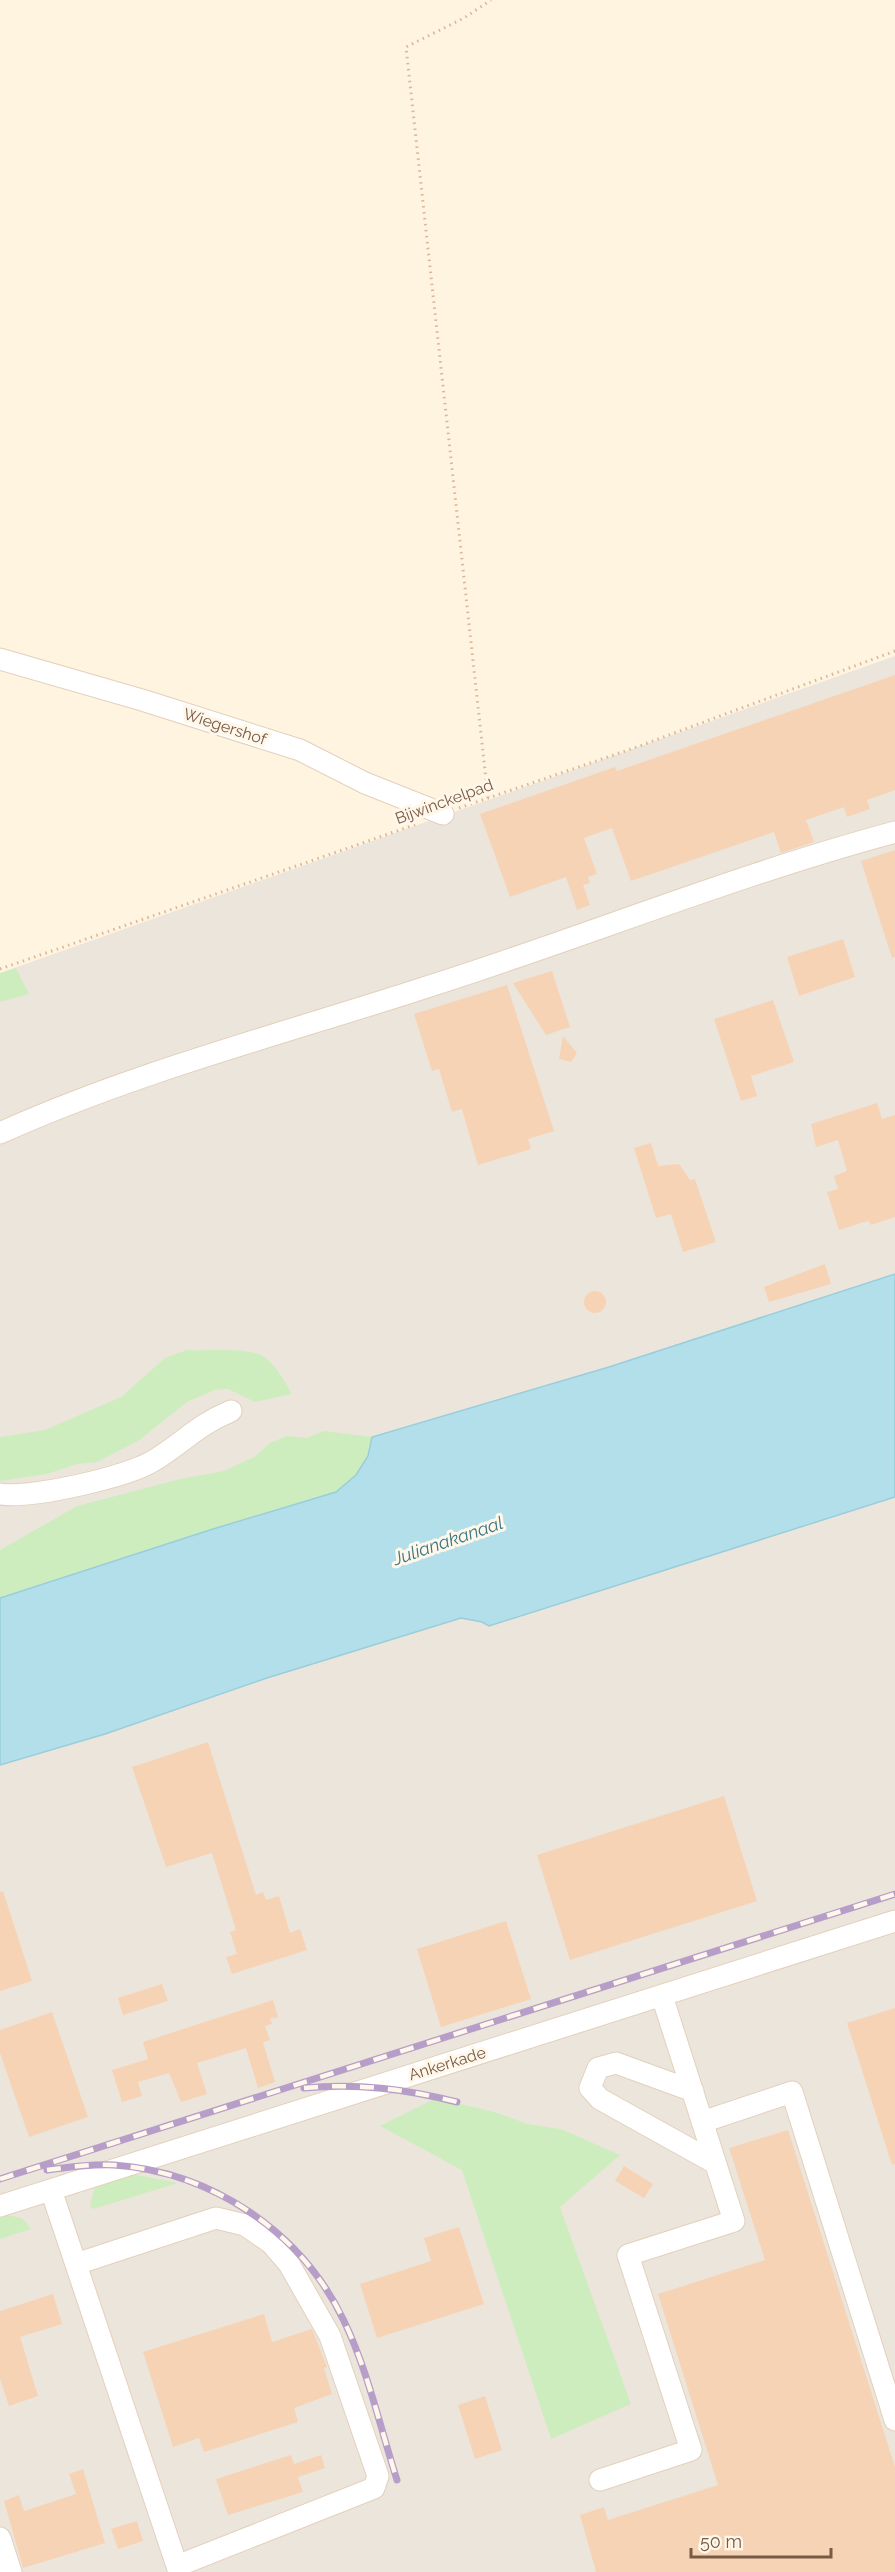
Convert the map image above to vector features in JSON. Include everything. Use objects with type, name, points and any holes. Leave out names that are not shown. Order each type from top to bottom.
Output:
[{"type":"street","name":"Wiegershof","points":[[0,659],[142,700],[300,750],[365,783],[443,814]]},
{"type":"street","points":[[0,1133],[49,1111],[154,1074],[436,984],[716,888],[895,832]]},
{"type":"street","points":[[0,1494],[94,1482],[152,1462],[206,1421],[231,1411]]},
{"type":"street","name":"Ankerkade","points":[[0,2206],[895,1921]]},
{"type":"street","points":[[600,2480],[691,2450],[628,2255],[735,2221],[662,1996]]},
{"type":"street","points":[[693,2091],[616,2063],[598,2068],[590,2088],[600,2099],[716,2163]]},
{"type":"street","points":[[702,2122],[792,2092],[895,2420]]},
{"type":"street","points":[[51,2190],[178,2569],[374,2488],[378,2476],[330,2336],[289,2264],[271,2243],[245,2225],[216,2218],[76,2264]]},
{"type":"street","points":[[0,2538],[11,2572]]},
{"type":"path","points":[[488,798],[406,47],[464,18],[491,0]]},
{"type":"path","name":"Bijwinckelpad","points":[[0,969],[443,814],[895,651]]},
{"type":"shaded area","points":[[895,656],[895,1274],[609,1367],[373,1437],[336,1492],[0,1598],[0,973]]},
{"type":"shaded area","points":[[895,1497],[895,2572],[0,2572],[0,1765],[105,1734],[267,1678],[461,1618],[482,1622],[489,1626]]},
{"type":"green space","points":[[16,968],[29,994],[0,1002],[0,973]]},
{"type":"green space","points":[[187,1350],[233,1350],[259,1354],[274,1366],[292,1394],[255,1402],[228,1389],[215,1390],[187,1402],[138,1441],[97,1462],[77,1464],[47,1474],[0,1481],[0,1437],[45,1430],[121,1397],[165,1358]]},
{"type":"green space","points":[[324,1431],[372,1437],[368,1456],[356,1476],[336,1492],[0,1598],[0,1550],[77,1506],[180,1479],[224,1471],[256,1456],[270,1443],[287,1436],[307,1438]]},
{"type":"green space","points":[[436,2098],[498,2113],[527,2124],[561,2129],[620,2155],[560,2207],[631,2404],[551,2439],[462,2170],[380,2126]]},
{"type":"green space","points":[[132,2174],[178,2183],[93,2209],[90,2206],[95,2186]]},
{"type":"green space","points":[[7,2215],[22,2218],[31,2229],[0,2239],[0,2218]]},
{"type":"water","name":"Julianakanaal","points":[[895,1274],[895,1497],[489,1626],[482,1622],[461,1618],[267,1678],[105,1734],[0,1765],[0,1598],[336,1492],[356,1475],[368,1456],[372,1437],[609,1367]]},
{"type":"building","points":[[895,675],[895,790],[867,800],[870,809],[847,817],[844,807],[806,820],[814,842],[781,853],[774,832],[631,881],[612,828],[584,838],[597,874],[588,877],[590,883],[583,885],[590,905],[577,910],[566,877],[510,897],[480,814],[615,767],[617,771]]},
{"type":"building","points":[[895,850],[895,957],[892,958],[861,861]]},
{"type":"building","points":[[843,939],[855,977],[799,996],[787,957]]},
{"type":"building","points":[[552,971],[570,1027],[546,1035],[513,983]]},
{"type":"building","points":[[507,985],[554,1131],[528,1139],[531,1149],[478,1165],[462,1109],[452,1112],[439,1069],[432,1071],[414,1014]]},
{"type":"building","points":[[773,1000],[794,1062],[751,1076],[757,1096],[741,1101],[714,1019]]},
{"type":"building","points":[[563,1036],[577,1053],[571,1062],[559,1059]]},
{"type":"building","points":[[877,1103],[882,1119],[895,1115],[895,1217],[871,1225],[869,1221],[839,1230],[827,1192],[838,1189],[834,1176],[847,1171],[838,1140],[816,1147],[811,1124]]},
{"type":"building","points":[[651,1143],[658,1166],[679,1164],[690,1180],[695,1179],[716,1242],[683,1252],[671,1214],[656,1218],[634,1148]]},
{"type":"building","points":[[825,1264],[831,1284],[769,1302],[764,1287]]},
{"type":"building","points":[[591,1291],[599,1291],[606,1298],[606,1306],[599,1313],[591,1313],[584,1306],[584,1298]]},
{"type":"building","points":[[208,1742],[256,1895],[263,1892],[266,1900],[279,1896],[290,1933],[300,1929],[307,1950],[232,1974],[226,1957],[237,1954],[230,1932],[236,1930],[212,1853],[166,1867],[132,1767]]},
{"type":"building","points":[[724,1796],[757,1901],[570,1960],[537,1855]]},
{"type":"building","points":[[3,1891],[32,1981],[0,1991],[0,1892]]},
{"type":"building","points":[[506,1921],[531,1999],[441,2027],[417,1949]]},
{"type":"building","points":[[162,1984],[168,2001],[123,2015],[118,1998]]},
{"type":"building","points":[[273,2000],[278,2017],[270,2019],[272,2024],[265,2026],[270,2040],[263,2042],[275,2082],[258,2088],[246,2048],[197,2063],[207,2094],[181,2102],[169,2073],[138,2082],[142,2096],[122,2102],[112,2070],[148,2059],[143,2042]]},
{"type":"building","points":[[895,2008],[895,2164],[892,2165],[847,2023]]},
{"type":"building","points":[[52,2012],[88,2117],[29,2137],[0,2053],[0,2030]]},
{"type":"building","points":[[788,2130],[895,2467],[895,2572],[596,2572],[580,2515],[604,2507],[608,2520],[718,2485],[658,2294],[765,2260],[729,2148]]},
{"type":"building","points":[[624,2166],[653,2184],[644,2198],[615,2181]]},
{"type":"building","points":[[459,2227],[484,2304],[377,2338],[360,2284],[431,2261],[424,2238]]},
{"type":"building","points":[[53,2294],[62,2324],[20,2337],[38,2396],[9,2406],[0,2379],[0,2311]]},
{"type":"building","points":[[264,2314],[272,2342],[312,2329],[327,2367],[324,2368],[332,2394],[294,2408],[298,2422],[204,2452],[199,2438],[173,2447],[143,2352]]},
{"type":"building","points":[[485,2396],[502,2450],[475,2459],[458,2405]]},
{"type":"building","points":[[291,2455],[294,2464],[321,2455],[325,2468],[298,2477],[303,2492],[228,2515],[216,2479]]},
{"type":"building","points":[[83,2469],[105,2543],[23,2568],[4,2501],[19,2495],[24,2511],[76,2494],[69,2474]]},
{"type":"building","points":[[137,2521],[143,2541],[118,2549],[111,2529]]},
{"type":"railway","points":[[0,2179],[895,1894]]},
{"type":"railway","points":[[304,2088],[343,2086],[381,2088],[457,2102]]},
{"type":"railway","points":[[47,2170],[106,2165],[150,2170],[185,2180],[219,2194],[250,2212],[279,2234],[304,2260],[326,2289],[344,2321],[367,2379],[397,2480]]}]
